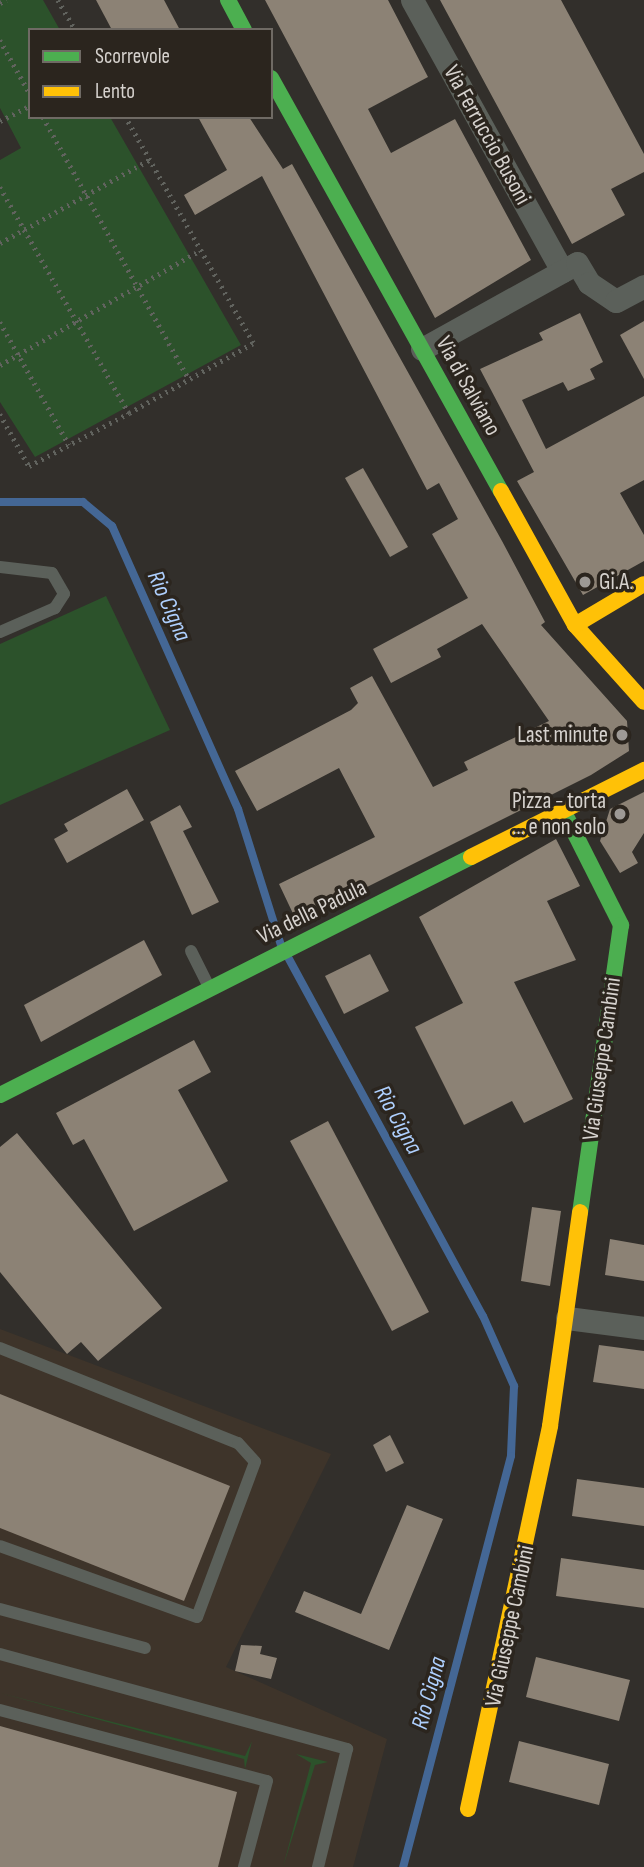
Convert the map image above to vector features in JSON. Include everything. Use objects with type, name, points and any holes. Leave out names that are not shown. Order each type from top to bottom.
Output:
[{"type":"street","points":[[228,0],[243,28]]},
{"type":"street","name":"Via Ferruccio Busoni","points":[[412,0],[562,271]]},
{"type":"street","name":"Via di Salviano","points":[[273,82],[575,625],[644,702]]},
{"type":"street","points":[[422,349],[577,262],[589,283],[616,301],[644,286]]},
{"type":"street","points":[[575,625],[644,584]]},
{"type":"street","name":"Via della Padula","points":[[0,1095],[209,987],[272,959],[644,770]]},
{"type":"street","name":"Via Giuseppe Cambini","points":[[468,1809],[532,1525],[567,1318],[621,925],[564,812]]},
{"type":"street","points":[[567,1318],[644,1328]]},
{"type":"lane","points":[[0,567],[52,573],[64,594],[55,608],[0,632]]},
{"type":"lane","points":[[191,951],[209,987]]},
{"type":"lane","points":[[0,1348],[238,1443],[255,1462],[197,1617],[0,1546]]},
{"type":"lane","points":[[0,1609],[145,1648]]},
{"type":"lane","points":[[0,1654],[347,1749],[318,1867]]},
{"type":"lane","points":[[0,1710],[267,1781],[244,1867]]},
{"type":"path","points":[[0,3],[6,0]]},
{"type":"path","points":[[58,0],[74,28]]},
{"type":"path","points":[[0,40],[28,89]]},
{"type":"path","points":[[0,121],[28,107]]},
{"type":"path","points":[[44,119],[190,379]]},
{"type":"path","points":[[0,414],[29,466],[130,414],[253,343],[126,119]]},
{"type":"path","points":[[0,243],[149,160]]},
{"type":"path","points":[[0,187],[130,414]]},
{"type":"path","points":[[0,365],[199,251]]},
{"type":"path","points":[[0,322],[69,445]]},
{"type":"shaded area","points":[[0,1329],[331,1454],[226,1667],[387,1739],[353,1867],[0,1867]]},
{"type":"green space","points":[[0,0],[43,0],[59,28],[28,28],[28,119],[111,119],[241,345],[35,457],[0,402],[0,160],[21,148],[0,108]]},
{"type":"green space","points":[[106,596],[170,730],[0,805],[0,644]]},
{"type":"green space","points":[[0,1693],[245,1756],[252,1741],[245,1769],[244,1759]]},
{"type":"green space","points":[[296,1754],[328,1762],[315,1765],[283,1867],[311,1763]]},
{"type":"building","points":[[96,0],[164,0],[179,28],[111,28]]},
{"type":"building","points":[[265,0],[388,0],[428,77],[368,109],[391,153],[455,119],[531,260],[435,318]]},
{"type":"building","points":[[440,0],[561,0],[644,154],[644,172],[611,189],[625,215],[572,244]]},
{"type":"building","points":[[199,119],[250,119],[283,169],[292,164],[502,541],[545,622],[541,625],[627,721],[629,751],[591,775],[297,922],[279,884],[375,837],[339,768],[257,811],[235,771],[351,710],[358,703],[350,688],[372,676],[433,787],[468,770],[464,762],[549,721],[482,624],[437,649],[441,657],[391,683],[373,649],[468,598],[432,534],[458,519],[439,483],[427,490],[262,176],[195,215],[184,195],[227,170]]},
{"type":"building","points":[[580,313],[603,362],[590,369],[595,379],[568,391],[563,382],[522,400],[546,449],[644,396],[644,480],[620,493],[644,535],[644,561],[583,595],[517,481],[534,472],[480,369],[543,340],[539,333]]},
{"type":"building","points":[[644,321],[644,379],[620,335]]},
{"type":"building","points":[[363,468],[408,547],[390,557],[345,478]]},
{"type":"building","points":[[127,789],[144,820],[67,863],[54,839],[68,831],[64,824]]},
{"type":"building","points":[[644,792],[644,833],[632,852],[638,863],[620,873],[600,841],[610,809]]},
{"type":"building","points":[[180,805],[192,827],[183,831],[219,902],[192,915],[150,822]]},
{"type":"building","points":[[556,839],[580,886],[547,901],[576,960],[514,982],[573,1099],[524,1123],[512,1101],[464,1125],[415,1027],[463,1003],[419,917]]},
{"type":"building","points":[[144,940],[162,975],[41,1042],[24,1005]]},
{"type":"building","points":[[370,954],[389,991],[344,1014],[325,976]]},
{"type":"building","points":[[194,1040],[211,1072],[178,1090],[228,1181],[134,1231],[84,1139],[73,1145],[56,1113]]},
{"type":"building","points":[[328,1121],[429,1312],[392,1331],[290,1141]]},
{"type":"building","points":[[17,1133],[162,1308],[98,1361],[81,1342],[67,1354],[0,1272],[0,1147]]},
{"type":"building","points":[[532,1207],[561,1211],[550,1286],[521,1281]]},
{"type":"building","points":[[610,1239],[644,1245],[644,1281],[605,1275]]},
{"type":"building","points":[[599,1345],[644,1351],[644,1389],[593,1382]]},
{"type":"building","points":[[0,1394],[230,1486],[184,1601],[0,1528]]},
{"type":"building","points":[[390,1435],[404,1463],[386,1472],[373,1445]]},
{"type":"building","points":[[577,1479],[644,1488],[644,1526],[572,1516]]},
{"type":"building","points":[[407,1505],[443,1519],[389,1650],[295,1612],[304,1591],[361,1614]]},
{"type":"building","points":[[561,1558],[644,1570],[644,1608],[556,1596]]},
{"type":"building","points":[[241,1645],[262,1646],[260,1654],[277,1658],[271,1679],[235,1671]]},
{"type":"building","points":[[536,1657],[630,1680],[619,1721],[526,1697]]},
{"type":"building","points":[[0,1726],[237,1792],[218,1867],[0,1867]]},
{"type":"building","points":[[519,1741],[609,1764],[599,1805],[509,1782]]},
{"type":"waterway","name":"Rio Cigna","points":[[0,502],[83,502],[112,526],[238,809],[281,945]]},
{"type":"waterway","name":"Rio Cigna","points":[[289,959],[483,1316],[514,1386],[511,1456],[403,1867]]},
{"type":"traffic: fast","points":[[228,0],[243,28]]},
{"type":"traffic: fast","points":[[273,82],[501,491]]},
{"type":"traffic: fast","points":[[564,812],[621,925],[580,1212]]},
{"type":"traffic: fast","points":[[0,1095],[471,857]]},
{"type":"traffic: slow","points":[[501,491],[575,625],[644,702]]},
{"type":"traffic: slow","points":[[575,625],[644,584]]},
{"type":"traffic: slow","points":[[471,857],[644,770]]},
{"type":"traffic: slow","points":[[468,1809],[550,1426],[580,1212]]},
{"type":"place","name":"Gi.A.","points":[[585,582]]},
{"type":"place","name":"Last minute","points":[[622,735]]},
{"type":"place","name":"Pizza - torta … e non solo","points":[[620,814]]}]
